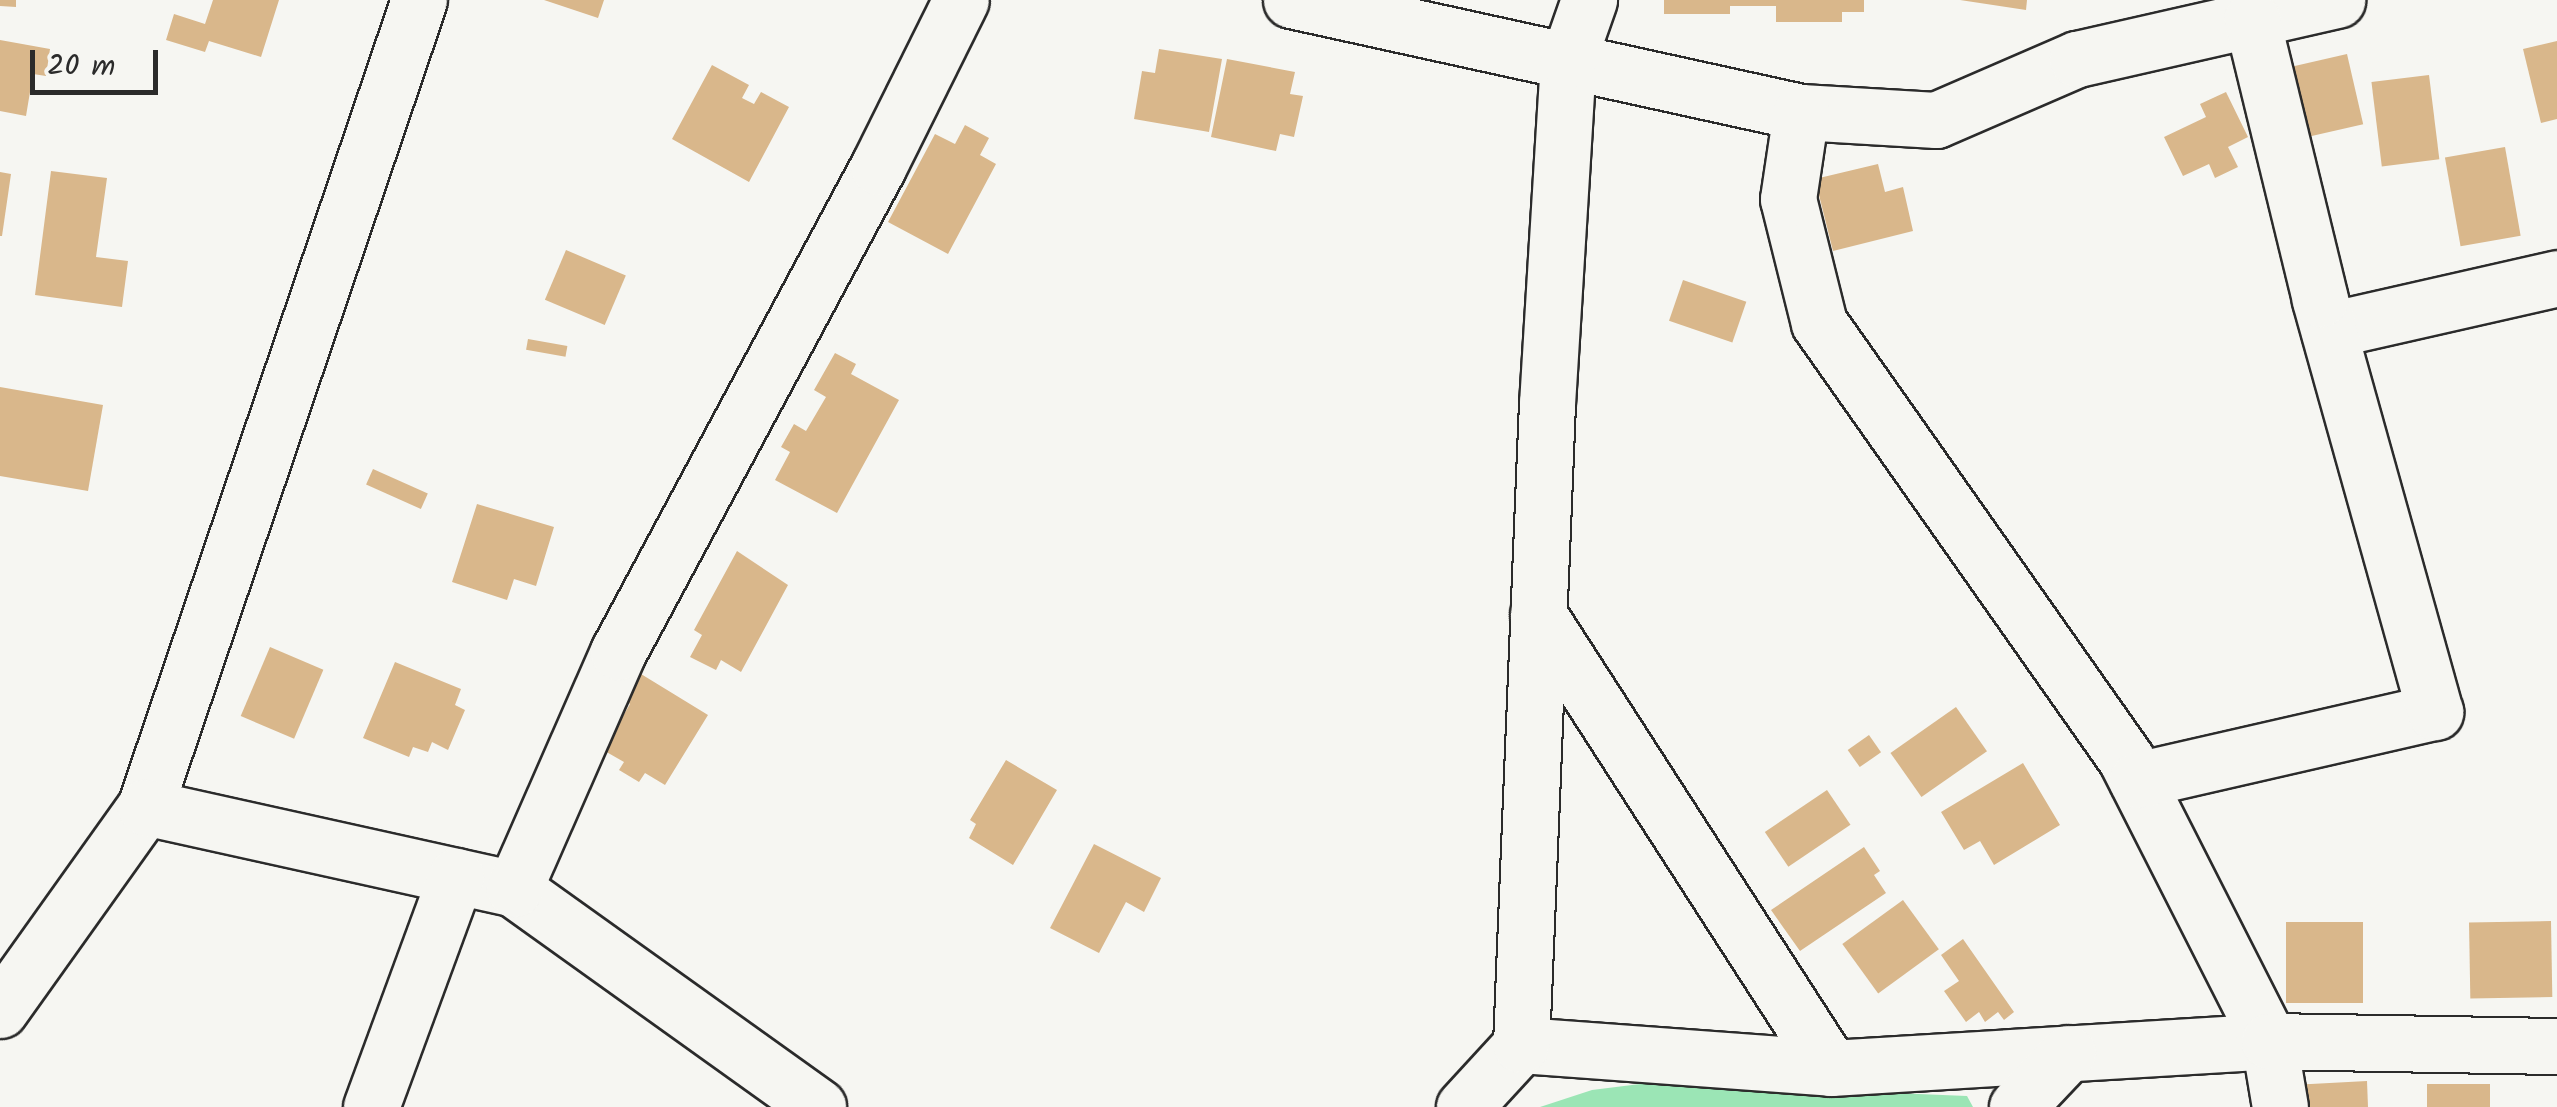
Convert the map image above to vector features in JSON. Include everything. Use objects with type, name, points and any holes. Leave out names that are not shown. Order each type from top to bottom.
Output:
[{"type":"street","points":[[0,1010],[146,808],[418,0]]},
{"type":"street","points":[[514,889],[618,652],[878,167],[961,0]]},
{"type":"street","points":[[1291,0],[1801,112],[1936,120],[2076,60],[2336,0]]},
{"type":"street","points":[[1464,1107],[1521,1045],[1538,614],[1568,60],[1590,0]]},
{"type":"street","points":[[2137,780],[2434,712],[2329,330],[2252,20]]},
{"type":"street","points":[[1801,112],[1788,200],[1820,323],[2137,780],[2268,1041],[2280,1107]]},
{"type":"street","points":[[2329,330],[2557,278]]},
{"type":"street","points":[[1538,614],[1831,1068]]},
{"type":"street","points":[[146,808],[514,889],[818,1107]]},
{"type":"street","points":[[371,1107],[456,876]]},
{"type":"street","points":[[1521,1045],[1831,1068],[2268,1041],[2557,1046]]},
{"type":"street","points":[[2018,1107],[2068,1053]]},
{"type":"green space","points":[[1648,1083],[1967,1096],[1973,1107],[1540,1107],[1592,1090]]},
{"type":"building","points":[[0,0],[16,0],[16,7],[0,6]]},
{"type":"building","points":[[213,0],[279,0],[261,57],[209,41],[205,52],[166,40],[174,14],[205,24]]},
{"type":"building","points":[[544,0],[604,0],[598,18]]},
{"type":"building","points":[[1664,0],[1864,0],[1864,12],[1842,12],[1842,22],[1776,22],[1776,6],[1730,6],[1730,14],[1664,14]]},
{"type":"building","points":[[1960,0],[2027,0],[2026,10]]},
{"type":"building","points":[[0,40],[50,49],[46,76],[33,74],[26,116],[0,111]]},
{"type":"building","points":[[2557,41],[2557,119],[2541,123],[2523,49]]},
{"type":"building","points":[[1159,49],[1222,59],[1209,132],[1134,119],[1142,71],[1155,73]]},
{"type":"building","points":[[2347,54],[2363,124],[2293,140],[2277,70]]},
{"type":"building","points":[[1227,59],[1295,72],[1290,94],[1303,96],[1294,137],[1280,134],[1276,151],[1211,137]]},
{"type":"building","points":[[712,65],[749,85],[742,98],[754,104],[761,92],[789,107],[749,182],[672,139]]},
{"type":"building","points":[[2429,75],[2439,159],[2382,166],[2371,82]]},
{"type":"building","points":[[2226,92],[2248,137],[2228,147],[2238,167],[2215,178],[2209,164],[2183,176],[2164,137],[2206,117],[2200,104]]},
{"type":"building","points":[[965,125],[989,138],[980,155],[996,164],[948,254],[888,222],[935,134],[955,144]]},
{"type":"building","points":[[2505,147],[2521,236],[2461,246],[2445,158]]},
{"type":"building","points":[[1878,164],[1885,192],[1903,187],[1913,231],[1833,251],[1815,179]]},
{"type":"building","points":[[51,171],[107,178],[96,257],[128,261],[122,307],[35,295]]},
{"type":"building","points":[[0,172],[11,174],[2,236],[0,236]]},
{"type":"building","points":[[566,250],[626,275],[605,325],[545,300]]},
{"type":"building","points":[[1683,280],[1746,302],[1732,342],[1669,321]]},
{"type":"building","points":[[528,339],[567,346],[565,357],[526,350]]},
{"type":"building","points":[[835,353],[856,364],[851,374],[899,400],[837,513],[775,480],[790,452],[781,447],[794,424],[806,431],[826,397],[814,390]]},
{"type":"building","points":[[0,387],[103,405],[88,491],[0,476]]},
{"type":"building","points":[[373,469],[428,493],[421,509],[366,485]]},
{"type":"building","points":[[477,504],[554,527],[536,586],[514,579],[507,600],[452,582]]},
{"type":"building","points":[[737,551],[788,585],[741,672],[721,660],[716,670],[690,657],[702,635],[694,630]]},
{"type":"building","points":[[270,647],[323,670],[294,739],[241,716]]},
{"type":"building","points":[[395,662],[461,689],[455,705],[465,710],[448,750],[432,742],[428,752],[413,747],[409,757],[363,738]]},
{"type":"building","points":[[641,674],[708,715],[665,785],[645,773],[639,782],[619,770],[624,762],[603,750],[630,704],[625,700]]},
{"type":"building","points":[[1956,707],[1987,751],[1921,797],[1890,753]]},
{"type":"building","points":[[1869,735],[1881,752],[1860,767],[1848,750]]},
{"type":"building","points":[[1006,760],[1057,790],[1013,865],[969,838],[976,824],[970,820]]},
{"type":"building","points":[[2023,763],[2060,825],[1994,865],[1980,841],[1964,850],[1941,812]]},
{"type":"building","points":[[1827,790],[1850,825],[1788,867],[1765,832]]},
{"type":"building","points":[[1094,844],[1161,878],[1144,912],[1126,902],[1099,953],[1050,928]]},
{"type":"building","points":[[1864,847],[1880,871],[1874,875],[1886,893],[1800,951],[1771,910]]},
{"type":"building","points":[[1903,900],[1939,949],[1878,993],[1842,944]]},
{"type":"building","points":[[2551,921],[2552,997],[2470,998],[2469,922]]},
{"type":"building","points":[[2286,922],[2363,922],[2363,1003],[2286,1003]]},
{"type":"building","points":[[1963,939],[2014,1012],[2004,1020],[1998,1012],[1985,1022],[1979,1012],[1966,1022],[1944,991],[1959,981],[1941,955]]},
{"type":"building","points":[[2367,1081],[2368,1107],[2293,1107],[2292,1085]]},
{"type":"building","points":[[2427,1084],[2490,1084],[2490,1107],[2427,1107]]}]
